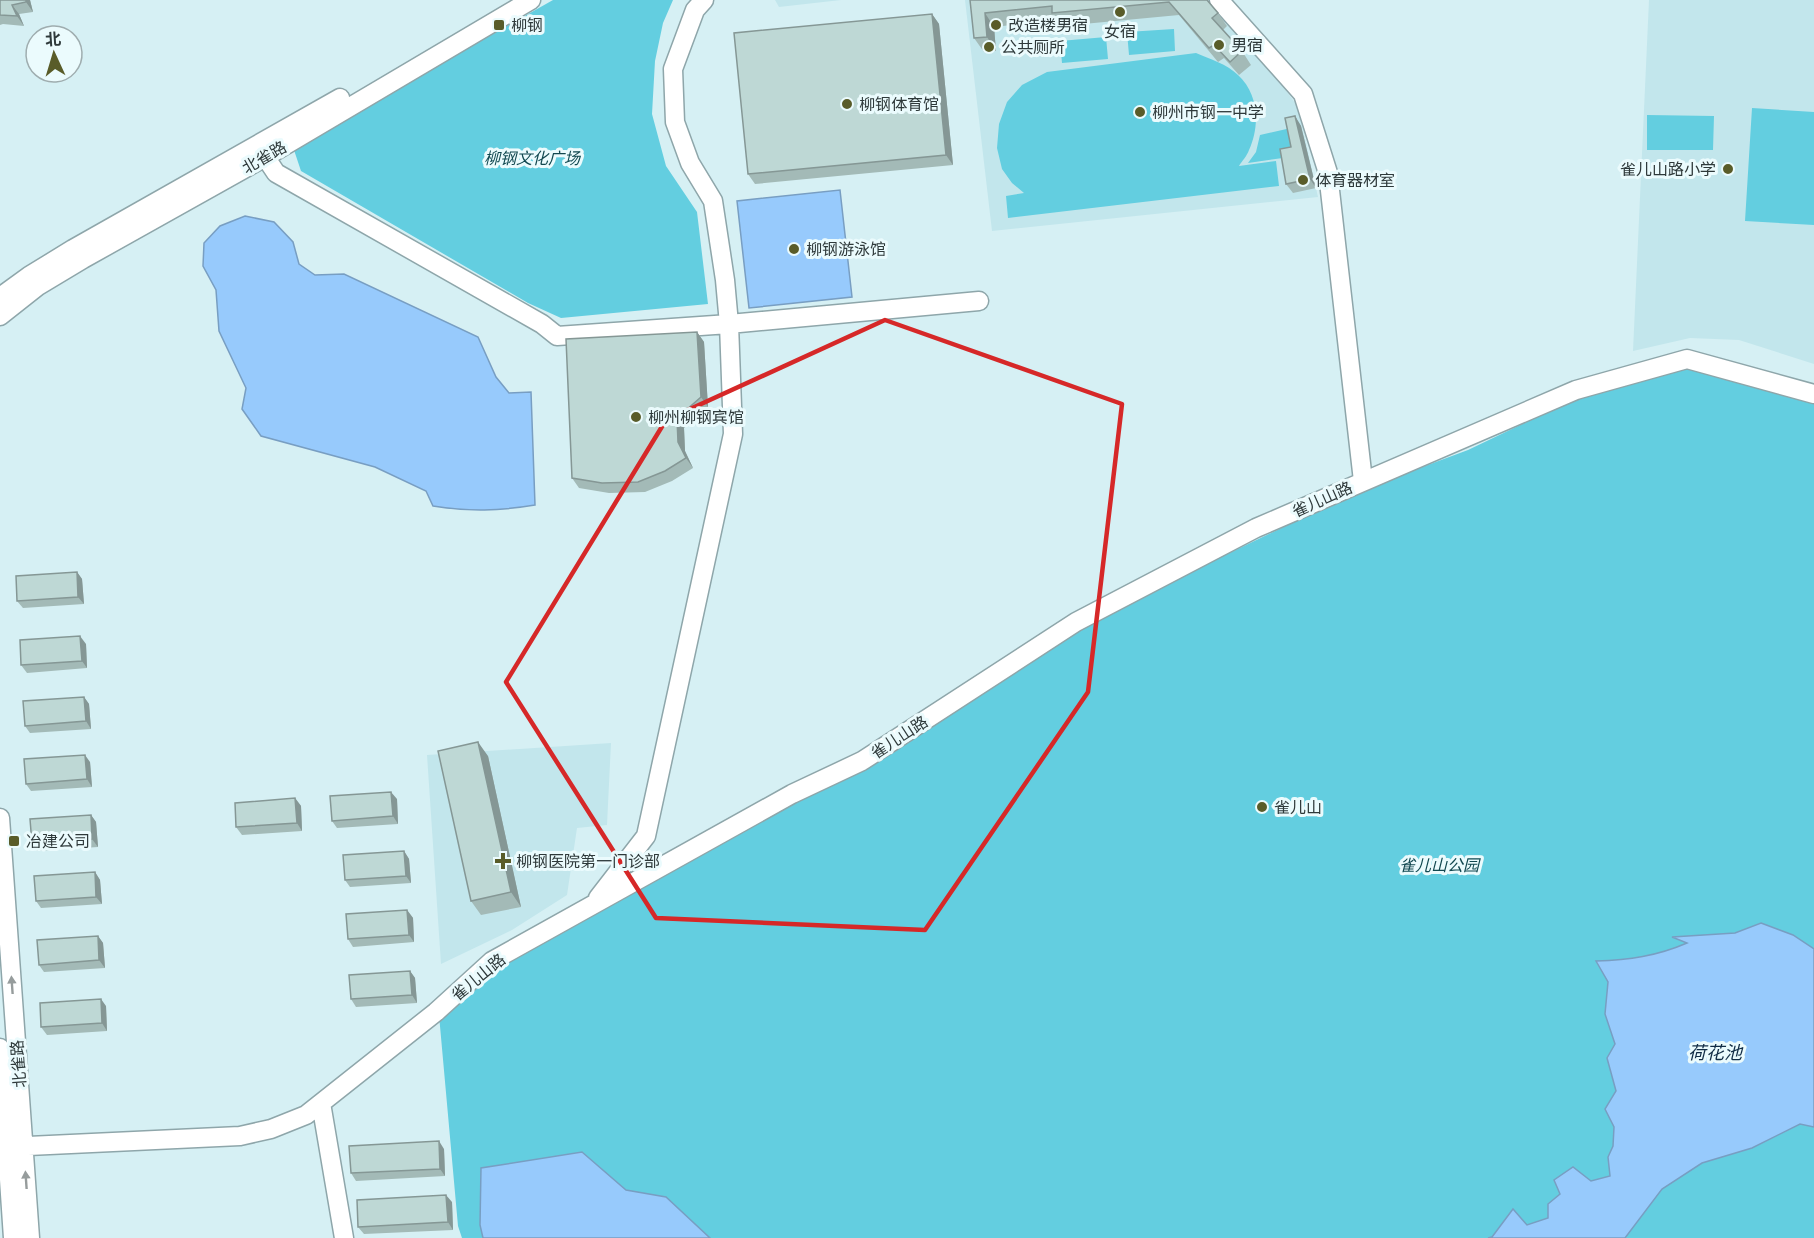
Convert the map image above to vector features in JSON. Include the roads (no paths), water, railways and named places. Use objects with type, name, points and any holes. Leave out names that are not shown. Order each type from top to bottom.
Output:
[{"type":"street","name":"北雀路","points":[[0,316],[38,286],[507,0]]},
{"type":"street","name":"北雀路","points":[[0,297],[73,249],[261,151],[531,0]]},
{"type":"street","points":[[593,904],[646,836],[733,434],[729,324],[712,201],[690,163],[675,122],[673,69],[695,10],[704,0]]},
{"type":"street","points":[[1219,0],[1303,94],[1328,173],[1363,480]]},
{"type":"street","points":[[261,151],[276,173],[542,324],[557,336],[729,324],[978,301]]},
{"type":"street","name":"雀儿山路","points":[[16,1147],[240,1136],[271,1129],[306,1115],[436,1012],[492,961],[792,794],[862,761],[1076,622],[1256,528],[1576,390],[1687,360],[1814,394]]},
{"type":"street","name":"北雀路","points":[[0,818],[16,1147],[14,1238]]},
{"type":"street","name":"北雀路","points":[[0,1048],[30,1238]]},
{"type":"street","points":[[321,1103],[344,1238]]},
{"type":"water","name":"柳钢游泳馆","points":[[840,190],[852,297],[749,308],[737,201]]},
{"type":"water","points":[[245,216],[274,222],[293,242],[299,264],[315,275],[344,274],[478,337],[496,377],[509,393],[531,392],[535,505],[484,510],[433,506],[426,491],[375,467],[261,436],[242,409],[246,388],[219,331],[216,290],[203,266],[204,243],[220,226]]},
{"type":"water","name":"荷花池","points":[[1761,923],[1793,935],[1814,949],[1814,1127],[1800,1124],[1752,1148],[1702,1163],[1662,1189],[1625,1238],[1488,1238],[1492,1237],[1513,1209],[1527,1225],[1548,1218],[1548,1204],[1560,1194],[1554,1180],[1573,1167],[1591,1181],[1610,1176],[1608,1157],[1613,1146],[1614,1127],[1605,1109],[1616,1091],[1607,1058],[1615,1044],[1605,1014],[1608,982],[1596,961],[1643,956],[1687,943],[1672,937],[1735,933]]},
{"type":"water","points":[[582,1152],[626,1190],[666,1197],[710,1238],[483,1238],[480,1225],[481,1168]]},
{"type":"place","name":"女宿","points":[[1120,12]]},
{"type":"place","name":"柳钢","points":[[499,25]]},
{"type":"place","name":"改造楼男宿","points":[[996,25]]},
{"type":"place","name":"男宿","points":[[1219,45]]},
{"type":"place","name":"公共厕所","points":[[989,47]]},
{"type":"place","name":"柳钢体育馆","points":[[847,104]]},
{"type":"place","name":"柳州市钢一中学","points":[[1140,112]]},
{"type":"place","name":"雀儿山路小学","points":[[1728,169]]},
{"type":"place","name":"体育器材室","points":[[1303,180]]},
{"type":"place","name":"柳钢游泳馆","points":[[794,249]]},
{"type":"place","name":"柳州柳钢宾馆","points":[[636,417]]},
{"type":"place","name":"雀儿山","points":[[1262,807]]},
{"type":"place","name":"冶建公司","points":[[14,841]]},
{"type":"place","name":"柳钢医院第一门诊部","points":[[503,861]]},
{"type":"park label","name":"柳钢文化广场","points":[[532,158]]},
{"type":"park label","name":"雀儿山公园","points":[[1439,865]]}]
